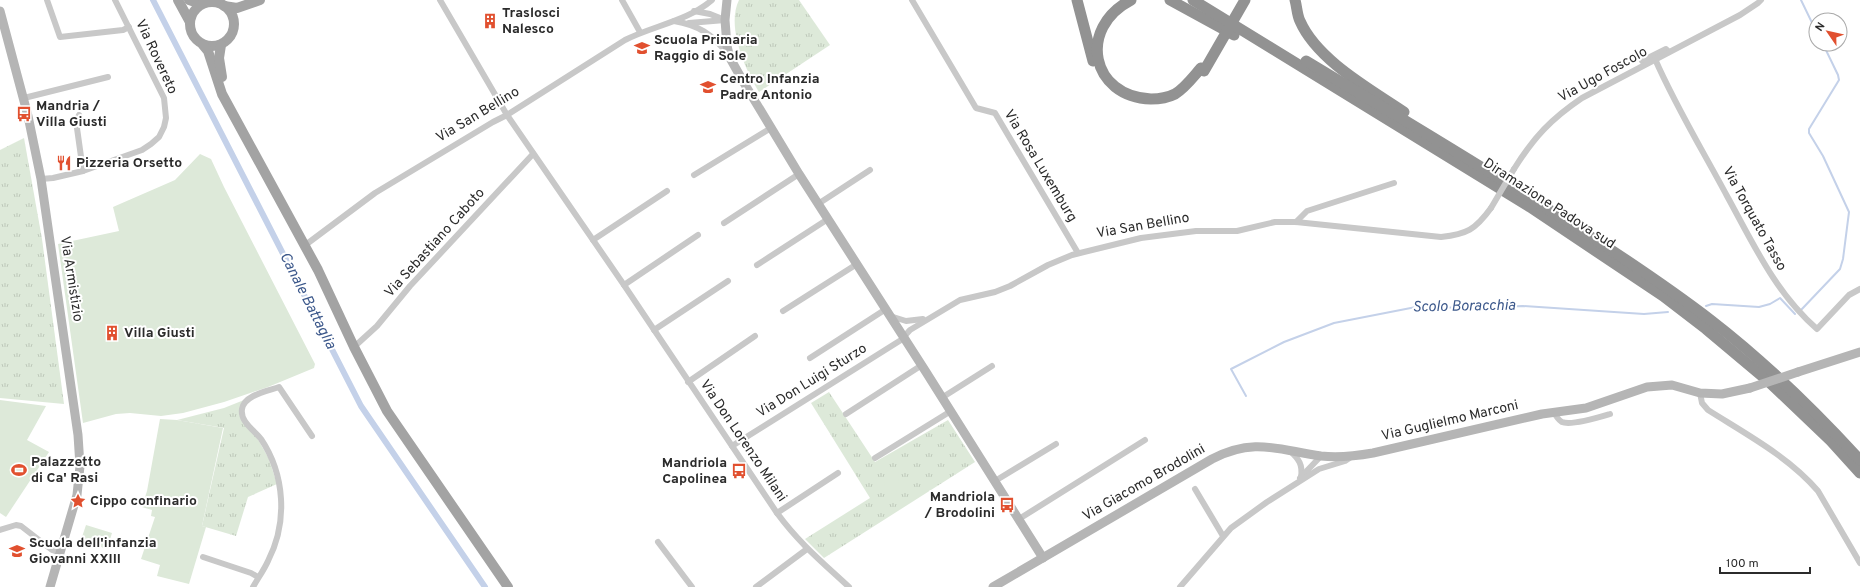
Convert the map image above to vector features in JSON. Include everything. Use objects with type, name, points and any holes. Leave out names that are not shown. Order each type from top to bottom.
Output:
[{"type":"highway","points":[[1077,0],[1096,70],[1105,84],[1115,93],[1128,100],[1152,104],[1174,98],[1187,90],[1202,69],[1245,0]]},
{"type":"highway","points":[[1131,0],[1120,6],[1109,16],[1101,28],[1098,38],[1097,53],[1100,65],[1106,78],[1120,91],[1142,98],[1160,99],[1174,94],[1185,86],[1202,69],[1239,0]]},
{"type":"highway","points":[[1170,0],[1257,47],[1291,61]]},
{"type":"highway","name":"Diramazione Padova sud","points":[[1193,0],[1530,207],[1663,296],[1706,329],[1768,381],[1831,441],[1860,472]]},
{"type":"highway","name":"Diramazione Padova sud","points":[[1206,0],[1476,164],[1624,258],[1712,321],[1773,373],[1835,433],[1860,460]]},
{"type":"highway","points":[[1295,0],[1300,21],[1312,40],[1340,69],[1428,129],[1476,164]]},
{"type":"main road","points":[[178,0],[190,22],[192,36],[208,51],[222,94],[304,246],[374,387],[402,435],[508,587]]},
{"type":"main road","points":[[189,0],[195,2],[210,2],[237,8],[250,5],[260,0]]},
{"type":"main road","points":[[190,22],[192,14],[196,8],[210,2]]},
{"type":"main road","points":[[203,45],[209,47],[221,45],[231,36],[234,23],[240,14],[250,5]]},
{"type":"main road","points":[[224,6],[230,10],[234,23]]},
{"type":"main road","points":[[221,45],[219,66],[230,108]]},
{"type":"street","points":[[47,0],[60,37],[123,30],[129,27]]},
{"type":"street","name":"Via Rovereto","points":[[41,179],[53,178],[83,171],[151,144],[159,137],[164,127],[166,118],[164,98],[115,0]]},
{"type":"street","name":"Via Don Lorenzo Milani","points":[[440,0],[507,115],[532,154],[624,285],[777,513],[796,538],[849,587]]},
{"type":"street","points":[[622,0],[640,32]]},
{"type":"street","name":"Via San Bellino","points":[[304,246],[375,193],[507,115],[640,32],[674,20],[694,11],[712,0]]},
{"type":"street","points":[[727,0],[724,20],[729,56]]},
{"type":"street","name":"Via Rosa Luxemburg","points":[[912,0],[976,108],[996,113],[1078,253]]},
{"type":"street","name":"Via Ugo Foscolo","points":[[1296,222],[1441,237],[1467,232],[1476,226],[1490,208],[1514,169],[1541,131],[1558,114],[1582,98],[1740,15],[1761,0]]},
{"type":"street","name":"Via Armistizio","points":[[0,11],[24,98],[41,179],[78,435],[80,466],[77,495],[53,586]]},
{"type":"street","points":[[694,11],[710,14],[724,20]]},
{"type":"street","points":[[674,20],[688,23],[707,32],[729,56],[744,84],[799,174],[888,313],[902,328],[922,366],[943,397],[1043,558]]},
{"type":"street","points":[[688,23],[724,20]]},
{"type":"street","points":[[1642,61],[1666,49],[1669,52]]},
{"type":"street","name":"Via Torquato Tasso","points":[[1655,59],[1694,139],[1758,254],[1782,293],[1800,314],[1817,329],[1849,295],[1860,289]]},
{"type":"street","points":[[24,98],[108,77]]},
{"type":"street","points":[[79,115],[76,121],[83,171]]},
{"type":"street","points":[[694,176],[772,128]]},
{"type":"street","name":"Via Sebastiano Caboto","points":[[354,347],[377,326],[410,286],[532,154]]},
{"type":"street","points":[[818,204],[870,170]]},
{"type":"street","points":[[724,223],[799,174]]},
{"type":"street","points":[[1296,222],[1308,211],[1394,183]]},
{"type":"street","points":[[593,240],[667,191]]},
{"type":"street","points":[[757,265],[828,219]]},
{"type":"street","name":"Via San Bellino","points":[[927,318],[902,328],[906,332],[927,318],[960,300],[1005,288],[1048,265],[1078,253],[1141,238],[1196,231],[1236,231],[1275,222],[1296,222]]},
{"type":"street","points":[[624,285],[698,235]]},
{"type":"street","points":[[783,311],[857,264]]},
{"type":"street","points":[[654,330],[728,281]]},
{"type":"street","points":[[810,358],[888,313]]},
{"type":"street","name":"Via Don Luigi Sturzo","points":[[732,446],[901,340],[902,328]]},
{"type":"street","name":"Via Don Lorenzo Milani","points":[[688,382],[755,336]]},
{"type":"street","name":"Via Guglielmo Marconi","points":[[1296,484],[1322,456],[1352,456],[1553,412],[1596,406],[1646,387],[1672,385],[1700,393],[1722,394],[1750,388],[1860,352]]},
{"type":"street","points":[[846,414],[922,366]]},
{"type":"street","points":[[943,397],[992,366]]},
{"type":"street","points":[[253,587],[268,560],[279,529],[282,503],[278,475],[273,461],[260,438],[244,421],[242,408],[247,399],[279,387],[312,436]]},
{"type":"street","points":[[1700,393],[1702,403],[1708,410],[1786,462],[1810,481],[1818,491],[1860,563]]},
{"type":"street","points":[[875,458],[951,412]]},
{"type":"street","points":[[1553,412],[1558,419],[1565,422],[1589,420],[1610,414]]},
{"type":"street","points":[[1019,519],[1145,440]]},
{"type":"street","points":[[995,481],[1056,444]]},
{"type":"street","name":"Via Giacomo Brodolini","points":[[993,587],[1224,453],[1237,448],[1264,446],[1322,456]]},
{"type":"street","points":[[1289,450],[1300,462],[1302,468],[1301,477]]},
{"type":"street","points":[[1319,470],[1323,465],[1322,456]]},
{"type":"street","name":"Via Guglielmo Marconi","points":[[1180,587],[1231,528],[1319,470],[1345,461],[1352,456]]},
{"type":"street","name":"Via Don Lorenzo Milani","points":[[777,513],[838,473]]},
{"type":"street","points":[[1195,489],[1223,536]]},
{"type":"street","points":[[0,530],[16,525],[21,526],[52,550],[61,553]]},
{"type":"street","points":[[658,542],[692,587]]},
{"type":"street","points":[[756,587],[807,549]]},
{"type":"street","points":[[203,557],[251,573],[258,577]]},
{"type":"green space","points":[[739,0],[799,0],[830,45],[759,92],[743,60],[736,35],[735,22]]},
{"type":"green space","points":[[24,138],[42,239],[64,404],[0,398],[0,150]]},
{"type":"green space","points":[[200,154],[211,159],[315,364],[314,368],[268,387],[224,402],[183,413],[161,416],[130,413],[116,414],[83,423],[58,244],[119,231],[113,207],[175,180]]},
{"type":"green space","points":[[829,392],[875,462],[948,420],[975,462],[824,558],[805,539],[870,498],[811,403]]},
{"type":"green space","name":"Palazzetto di Ca' Rasi","points":[[0,400],[46,406],[27,440],[49,452],[6,517],[0,513]]},
{"type":"green space","points":[[244,400],[240,408],[269,459],[277,484],[248,497],[236,536],[202,526],[224,428],[177,420],[224,408]]},
{"type":"green space","points":[[160,419],[177,420],[223,428],[202,526],[206,527],[189,584],[157,576],[160,565],[141,559],[155,517],[151,516],[152,510],[142,507],[147,491]]},
{"type":"green space","points":[[887,470],[900,473],[896,495],[883,492]]},
{"type":"green space","points":[[86,525],[112,533],[107,549],[81,540]]},
{"type":"waterway","name":"Canale Battaglia","points":[[153,0],[361,406],[485,587]]},
{"type":"waterway","name":"Scolo Boracchia","points":[[1801,0],[1808,14]]},
{"type":"waterway","name":"Scolo Boracchia","points":[[1801,310],[1840,269],[1843,259],[1849,212],[1823,156],[1809,133],[1809,129],[1839,80],[1827,52]]},
{"type":"waterway","name":"Scolo Boracchia","points":[[1706,306],[1712,304],[1759,307],[1770,304],[1780,298],[1795,314]]},
{"type":"waterway","name":"Scolo Boracchia","points":[[1246,396],[1231,369],[1284,342],[1334,323],[1421,306],[1460,308],[1523,306],[1644,314],[1668,312]]},
{"type":"place","name":"Traslosci Nalesco","points":[[490,21]]},
{"type":"place","name":"Scuola Primaria Raggio di Sole","points":[[642,48]]},
{"type":"place","name":"Centro Infanzia Padre Antonio","points":[[708,87]]},
{"type":"place","name":"Mandria / Villa Giusti","points":[[24,114]]},
{"type":"place","name":"Pizzeria Orsetto","points":[[64,163]]},
{"type":"place","name":"Villa Giusti","points":[[112,333]]},
{"type":"place","name":"Palazzetto di Ca' Rasi","points":[[19,470]]},
{"type":"place","name":"Mandriola Capolinea","points":[[739,471]]},
{"type":"place","name":"Cippo confinario","points":[[78,501]]},
{"type":"place","name":"Mandriola / Brodolini","points":[[1007,505]]},
{"type":"place","name":"Scuola dell'infanzia Giovanni XXIII","points":[[17,551]]}]
